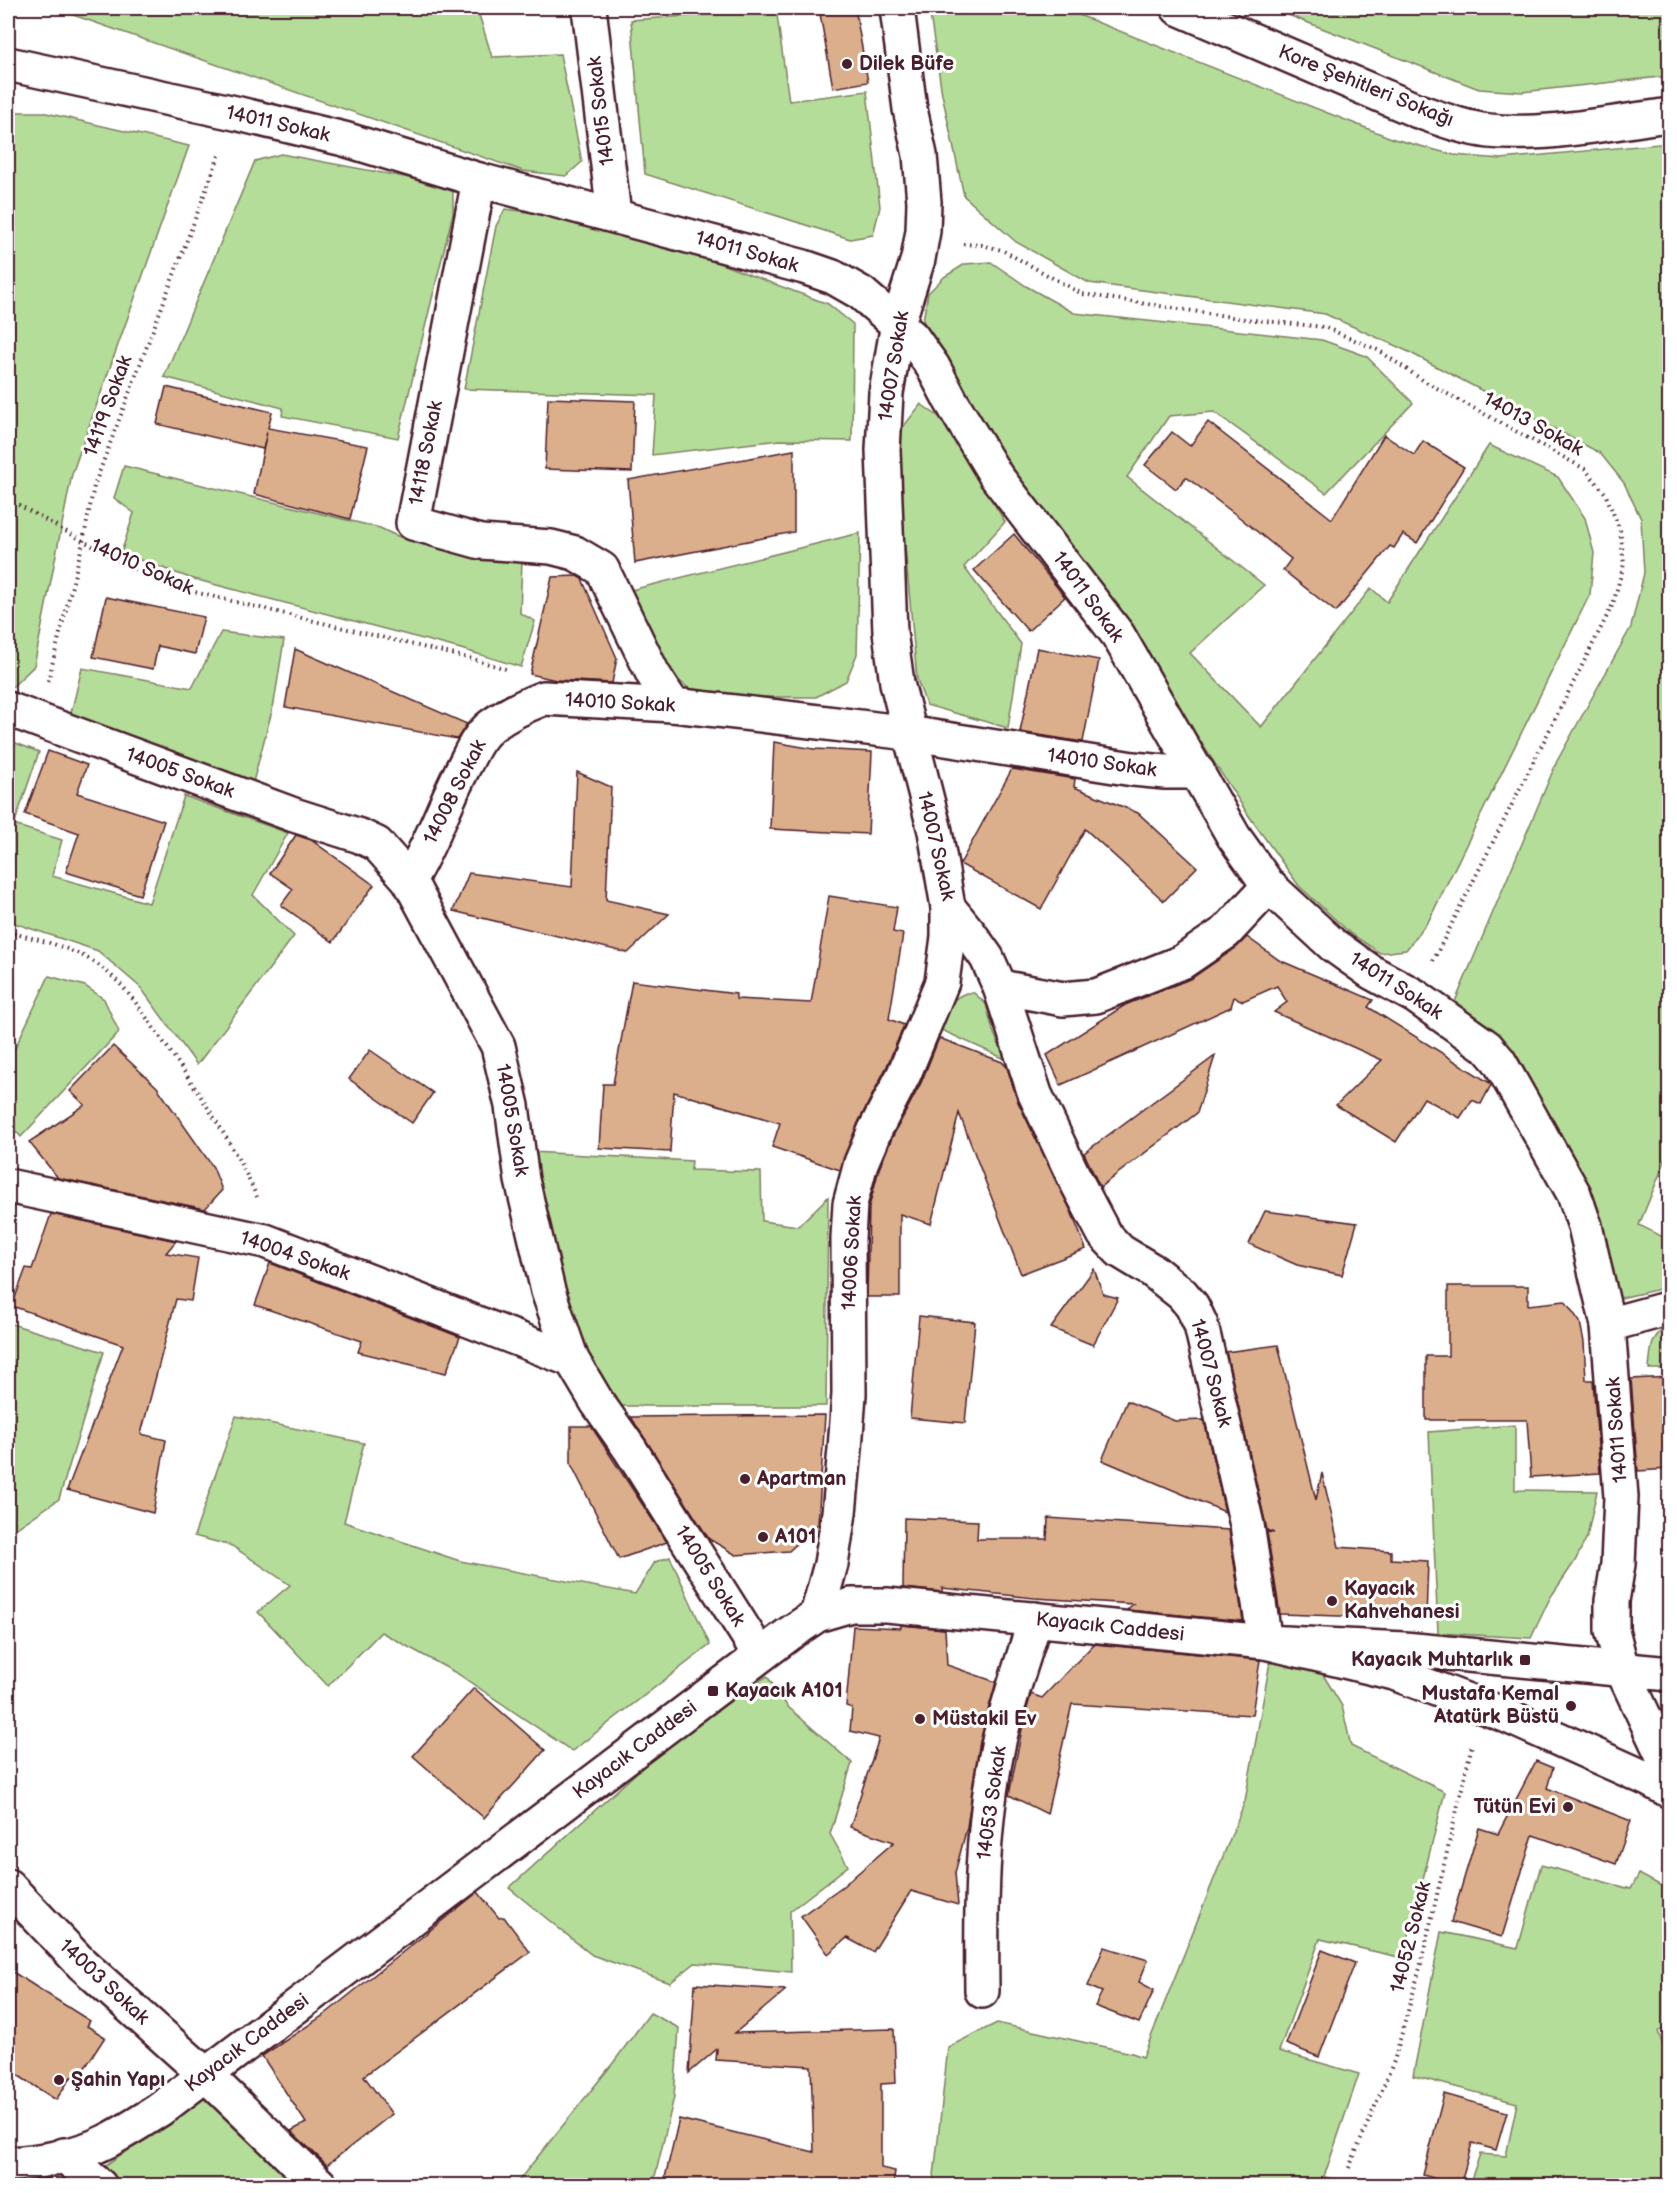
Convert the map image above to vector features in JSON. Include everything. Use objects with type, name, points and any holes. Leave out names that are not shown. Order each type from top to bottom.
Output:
[{"type":"street","name":"14015 Sokak","points":[[589,8],[614,215]]},
{"type":"street","name":"14007 Sokak","points":[[897,8],[910,109],[920,155],[924,202],[923,231],[918,259],[898,323],[886,393],[883,450],[890,632],[897,683],[908,733],[935,831],[948,907],[987,958],[1035,1094],[1073,1175],[1104,1234],[1120,1251],[1153,1271],[1182,1294],[1192,1306],[1201,1325],[1247,1525],[1265,1642]]},
{"type":"street","name":"Kore Şehitleri Sokağı","points":[[1178,8],[1418,111],[1454,124],[1490,131],[1528,131],[1564,129],[1670,115]]},
{"type":"street","name":"14011 Sokak","points":[[8,64],[344,139],[479,180],[804,267],[832,277],[861,293],[912,337],[933,367],[996,476],[1118,635],[1234,837],[1269,886],[1333,945],[1371,972],[1415,996],[1488,1047],[1499,1061],[1574,1194],[1585,1226],[1608,1325],[1622,1497],[1618,1564],[1612,1602],[1612,1630],[1622,1669],[1670,1771]]},
{"type":"street","name":"14118 Sokak","points":[[479,180],[413,523],[481,542],[551,547],[575,553],[602,569],[652,674],[673,705]]},
{"type":"street","name":"14010 Sokak","points":[[544,698],[673,705],[908,733],[1133,769],[1198,772]]},
{"type":"street","name":"14008 Sokak","points":[[410,880],[422,860],[445,804],[476,742],[490,727],[527,705],[544,698]]},
{"type":"street","name":"14005 Sokak","points":[[23,714],[283,811],[360,836],[377,844],[410,880],[498,1046],[512,1106],[522,1180],[548,1291],[572,1360],[760,1655]]},
{"type":"street","points":[[999,987],[1063,999],[1096,996],[1182,962],[1226,932],[1269,886]]},
{"type":"street","name":"14006 Sokak","points":[[817,1615],[831,1564],[845,1449],[849,1394],[848,1238],[850,1204],[861,1163],[904,1074],[942,982],[948,937],[948,907]]},
{"type":"street","name":"14004 Sokak","points":[[8,1186],[265,1241],[572,1360]]},
{"type":"street","points":[[1608,1325],[1670,1308]]},
{"type":"street","name":"Kayacık Caddesi","points":[[8,2164],[24,2164],[64,2155],[105,2142],[159,2110],[760,1655],[817,1615],[851,1605],[887,1605],[1265,1642],[1404,1649],[1670,1674]]},
{"type":"street","name":"14053 Sokak","points":[[982,1991],[981,1915],[984,1849],[998,1746],[1035,1619]]},
{"type":"street","points":[[1265,1642],[1394,1673],[1505,1715],[1594,1753],[1670,1791]]},
{"type":"street","name":"14003 Sokak","points":[[8,1886],[81,1963],[205,2074],[320,2185]]},
{"type":"street","points":[[64,2155],[100,2186]]},
{"type":"path","name":"14119 Sokak","points":[[23,714],[83,542],[94,486],[235,113]]},
{"type":"path","name":"14013 Sokak","points":[[918,259],[940,247],[960,243],[982,245],[1002,250],[1082,294],[1245,319],[1324,327],[1378,350],[1424,381],[1585,469],[1605,493],[1620,530],[1624,564],[1613,604],[1415,996]]},
{"type":"path","name":"14010 Sokak","points":[[8,499],[128,566],[186,590],[501,668],[521,676],[544,698]]},
{"type":"path","points":[[8,932],[71,949],[112,975],[128,992],[183,1070],[242,1163],[258,1201],[264,1223],[265,1241]]},
{"type":"path","name":"14052 Sokak","points":[[1349,2168],[1394,2061],[1420,1968],[1481,1706]]},
{"type":"green space","points":[[53,8],[477,8],[492,57],[560,54],[582,162],[566,176],[523,171]]},
{"type":"green space","points":[[727,8],[776,8],[789,101],[867,91],[880,207],[873,235],[850,239],[645,174],[631,20],[726,13]]},
{"type":"green space","points":[[929,8],[1061,8],[1394,139],[1454,155],[1501,159],[1669,143],[1670,1149],[1639,1225],[1669,1240],[1669,1287],[1616,1299],[1587,1187],[1519,1059],[1488,1029],[1454,1004],[1557,761],[1631,627],[1644,573],[1641,519],[1624,483],[1600,453],[1407,351],[1325,314],[1089,283],[1016,242],[964,196],[942,94]]},
{"type":"green space","points":[[1270,8],[1669,8],[1669,76],[1522,92],[1479,89]]},
{"type":"green space","points":[[8,112],[42,112],[189,146],[72,474],[34,666],[8,691]]},
{"type":"green space","points":[[281,154],[453,186],[453,213],[398,438],[282,416],[283,408],[164,377],[255,161]]},
{"type":"green space","points":[[505,209],[535,213],[705,258],[828,304],[853,324],[852,441],[780,440],[652,455],[656,395],[464,389],[496,226]]},
{"type":"green space","points":[[991,262],[1026,286],[1074,313],[1322,340],[1366,356],[1413,403],[1326,493],[1214,412],[1169,416],[1127,477],[1264,585],[1190,653],[1261,727],[1371,588],[1387,602],[1489,445],[1558,477],[1585,518],[1594,553],[1590,594],[1429,920],[1406,950],[1380,953],[1349,932],[1299,886],[1249,816],[1132,636],[1008,474],[938,352],[923,320],[928,293],[944,277],[965,264]]},
{"type":"green space","points":[[921,404],[946,422],[1005,522],[964,567],[1021,644],[1008,728],[926,705],[917,679],[900,492],[900,431]]},
{"type":"green space","points":[[124,466],[380,528],[414,542],[467,553],[522,560],[520,613],[535,621],[521,667],[461,649],[190,578],[121,553],[134,513],[114,498]]},
{"type":"green space","points":[[860,533],[857,654],[846,681],[816,697],[700,697],[668,672],[631,590]]},
{"type":"green space","points":[[221,632],[284,640],[274,703],[252,786],[70,717],[82,668],[192,688]]},
{"type":"green space","points":[[8,740],[39,752],[14,825],[62,840],[52,876],[149,903],[184,796],[288,833],[253,895],[294,936],[197,1065],[141,988],[98,951],[8,921]]},
{"type":"green space","points":[[49,976],[85,986],[104,999],[119,1032],[21,1137],[8,1123],[8,1063]]},
{"type":"green space","points":[[966,993],[974,993],[986,1004],[993,1031],[1005,1059],[937,1028],[951,1003]]},
{"type":"green space","points":[[532,1152],[692,1161],[691,1170],[761,1172],[762,1221],[798,1226],[828,1197],[826,1406],[617,1406],[577,1342]]},
{"type":"green space","points":[[8,1323],[104,1352],[59,1499],[8,1534]]},
{"type":"green space","points":[[1669,1326],[1669,1369],[1649,1369],[1651,1349],[1655,1339]]},
{"type":"green space","points":[[236,1416],[364,1443],[344,1522],[460,1561],[635,1594],[655,1562],[670,1557],[710,1645],[572,1751],[458,1674],[381,1632],[328,1686],[258,1612],[290,1585],[232,1546],[194,1536]]},
{"type":"green space","points":[[1515,1425],[1515,1490],[1597,1491],[1587,1537],[1575,1561],[1550,1598],[1531,1638],[1438,1633],[1429,1432]]},
{"type":"green space","points":[[1270,1662],[1322,1673],[1342,1706],[1351,1746],[1445,1792],[1403,1958],[1320,1939],[1279,2051],[1359,2074],[1324,2177],[1361,2185],[933,2185],[948,2047],[997,2023],[1143,2057],[1245,1801]]},
{"type":"green space","points":[[767,1676],[787,1706],[852,1763],[830,1834],[848,1866],[790,1911],[791,1972],[695,1963],[670,1983],[592,1955],[509,1888],[666,1746]]},
{"type":"green space","points":[[1541,1865],[1631,1889],[1639,1874],[1669,1890],[1669,2026],[1658,2031],[1669,2064],[1669,2185],[1469,2185],[1480,2154],[1506,2156],[1517,2103],[1413,2076],[1441,1932],[1518,1948]]},
{"type":"green space","points":[[650,2013],[679,2028],[674,2097],[653,2185],[515,2185],[613,2063]]},
{"type":"green space","points":[[209,2090],[306,2185],[121,2185],[98,2171]]},
{"type":"building","name":"Dilek Büfe","points":[[819,8],[855,8],[868,82],[833,88]]},
{"type":"building","points":[[166,387],[272,412],[268,428],[368,446],[350,519],[254,494],[267,432],[263,449],[157,424]]},
{"type":"building","points":[[548,398],[635,401],[632,472],[545,469]]},
{"type":"building","points":[[1208,422],[1332,519],[1384,435],[1414,455],[1423,441],[1464,467],[1417,543],[1403,534],[1394,548],[1390,546],[1336,612],[1283,570],[1291,559],[1239,517],[1186,477],[1176,489],[1145,465],[1172,432],[1190,446]]},
{"type":"building","points":[[794,450],[794,532],[635,563],[628,480]]},
{"type":"building","points":[[1014,534],[1065,597],[1028,631],[974,570]]},
{"type":"building","points":[[577,576],[582,579],[617,658],[612,683],[556,680],[530,674],[552,577]]},
{"type":"building","points":[[106,597],[204,617],[195,654],[158,646],[153,669],[93,657]]},
{"type":"building","points":[[1037,648],[1099,660],[1083,742],[1020,732]]},
{"type":"building","points":[[295,649],[467,724],[457,739],[285,707]]},
{"type":"building","points":[[774,742],[814,749],[872,752],[868,834],[770,829]]},
{"type":"building","points":[[48,751],[87,765],[77,793],[164,821],[140,895],[66,872],[79,833],[25,814]]},
{"type":"building","points":[[1012,769],[1075,779],[1074,787],[1138,813],[1197,867],[1164,901],[1085,829],[1041,909],[960,864]]},
{"type":"building","points":[[577,772],[611,787],[606,900],[669,914],[628,953],[453,911],[469,873],[572,887]]},
{"type":"building","points":[[296,835],[311,840],[374,885],[333,942],[281,905],[293,889],[270,873]]},
{"type":"building","points":[[829,896],[897,907],[893,932],[903,934],[889,1019],[904,1025],[887,1066],[858,1123],[840,1170],[772,1147],[780,1123],[674,1092],[670,1152],[599,1148],[603,1084],[613,1084],[632,981],[736,994],[736,999],[811,1003]]},
{"type":"building","points":[[1247,937],[1279,960],[1373,1000],[1368,1007],[1490,1083],[1481,1104],[1472,1100],[1460,1118],[1424,1098],[1396,1142],[1336,1105],[1382,1060],[1274,1012],[1287,1002],[1277,986],[1243,1001],[1234,997],[1231,1007],[1061,1085],[1047,1055],[1125,1005],[1192,978],[1237,947]]},
{"type":"building","points":[[939,1038],[1002,1062],[1007,1067],[1018,1102],[1071,1211],[1086,1249],[1021,1274],[959,1113],[931,1224],[900,1214],[900,1297],[867,1297],[869,1207],[879,1169],[892,1138],[921,1083]]},
{"type":"building","points":[[113,1046],[157,1087],[213,1167],[222,1190],[205,1209],[58,1178],[29,1142],[85,1105],[70,1091]]},
{"type":"building","points":[[370,1050],[433,1093],[412,1123],[349,1079]]},
{"type":"building","points":[[1215,1056],[1197,1113],[1100,1187],[1084,1153]]},
{"type":"building","points":[[1265,1211],[1357,1223],[1342,1275],[1297,1265],[1249,1244]]},
{"type":"building","points":[[51,1214],[176,1241],[166,1253],[198,1258],[191,1301],[176,1299],[141,1434],[166,1440],[153,1513],[67,1490],[123,1345],[12,1306],[26,1268],[32,1269]]},
{"type":"building","points":[[270,1263],[460,1337],[446,1373],[358,1352],[362,1341],[255,1305]]},
{"type":"building","points":[[1094,1269],[1103,1294],[1118,1298],[1093,1345],[1051,1328]]},
{"type":"building","points":[[1448,1286],[1528,1286],[1528,1305],[1565,1301],[1580,1322],[1584,1342],[1586,1380],[1593,1380],[1600,1473],[1531,1477],[1527,1420],[1426,1420],[1426,1356],[1448,1356]]},
{"type":"building","points":[[919,1316],[975,1322],[965,1423],[910,1418]]},
{"type":"building","points":[[1278,1345],[1316,1500],[1322,1473],[1339,1547],[1391,1551],[1391,1559],[1428,1561],[1426,1619],[1280,1614],[1267,1532],[1274,1533],[1267,1530],[1226,1352]]},
{"type":"building","points":[[1670,1377],[1670,1469],[1638,1471],[1631,1379]]},
{"type":"building","points":[[1127,1401],[1175,1421],[1204,1420],[1225,1512],[1102,1460]]},
{"type":"building","name":"Apartman","points":[[825,1415],[818,1524],[789,1551],[736,1555],[709,1539],[631,1417]]},
{"type":"building","points":[[571,1426],[591,1426],[667,1542],[619,1559],[571,1464]]},
{"type":"building","points":[[904,1518],[978,1521],[977,1539],[1047,1539],[1048,1518],[1229,1530],[1243,1621],[1127,1610],[1133,1604],[1034,1598],[942,1588],[942,1592],[903,1588]]},
{"type":"building","points":[[901,1625],[945,1629],[947,1665],[996,1682],[980,1742],[967,1827],[955,1873],[958,1905],[911,1891],[873,1952],[847,1938],[828,1954],[801,1916],[843,1886],[894,1842],[850,1827],[879,1738],[850,1731],[852,1708],[846,1706],[853,1626],[901,1628]]},
{"type":"building","points":[[1094,1644],[1260,1660],[1252,1715],[1072,1704],[1047,1814],[1009,1795],[1024,1719],[1031,1694],[1042,1698]]},
{"type":"building","points":[[474,1688],[545,1750],[484,1818],[413,1756]]},
{"type":"building","points":[[1536,1761],[1553,1768],[1547,1788],[1631,1821],[1616,1864],[1533,1835],[1502,1937],[1451,1922],[1479,1828],[1498,1834]]},
{"type":"building","points":[[478,1892],[499,1918],[504,1917],[530,1952],[364,2076],[392,2114],[327,2165],[291,2131],[306,2123],[262,2056],[324,2015]]},
{"type":"building","points":[[1104,1947],[1148,1960],[1139,1982],[1154,1990],[1139,2023],[1095,2006],[1102,1992],[1088,1986]]},
{"type":"building","points":[[1322,1950],[1355,1963],[1319,2057],[1286,2044]]},
{"type":"building","points":[[8,1969],[90,2021],[87,2026],[105,2037],[77,2080],[71,2077],[56,2100],[8,2069]]},
{"type":"building","points":[[695,1984],[786,1990],[735,2033],[894,2029],[896,2083],[881,2084],[881,2168],[895,2171],[893,2186],[663,2186],[679,2119],[814,2152],[811,2066],[716,2060],[717,2049],[689,2073]]},
{"type":"building","points":[[1444,2094],[1507,2112],[1496,2150],[1472,2143],[1460,2186],[1423,2175]]},
{"type":"place","name":"Dilek Büfe","points":[[847,64]]},
{"type":"place","name":"Apartman","points":[[745,1479]]},
{"type":"place","name":"A101","points":[[763,1537]]},
{"type":"place","name":"Kayacık Kahvehanesi","points":[[1332,1601]]},
{"type":"place","name":"Kayacık Muhtarlık","points":[[1525,1660]]},
{"type":"place","name":"Kayacık A101","points":[[713,1691]]},
{"type":"place","name":"Mustafa Kemal Atatürk Büstü","points":[[1571,1706]]},
{"type":"place","name":"Müstakil Ev","points":[[920,1719]]},
{"type":"place","name":"Tütün Evi","points":[[1568,1807]]},
{"type":"place","name":"Şahin Yapı","points":[[59,2080]]}]
